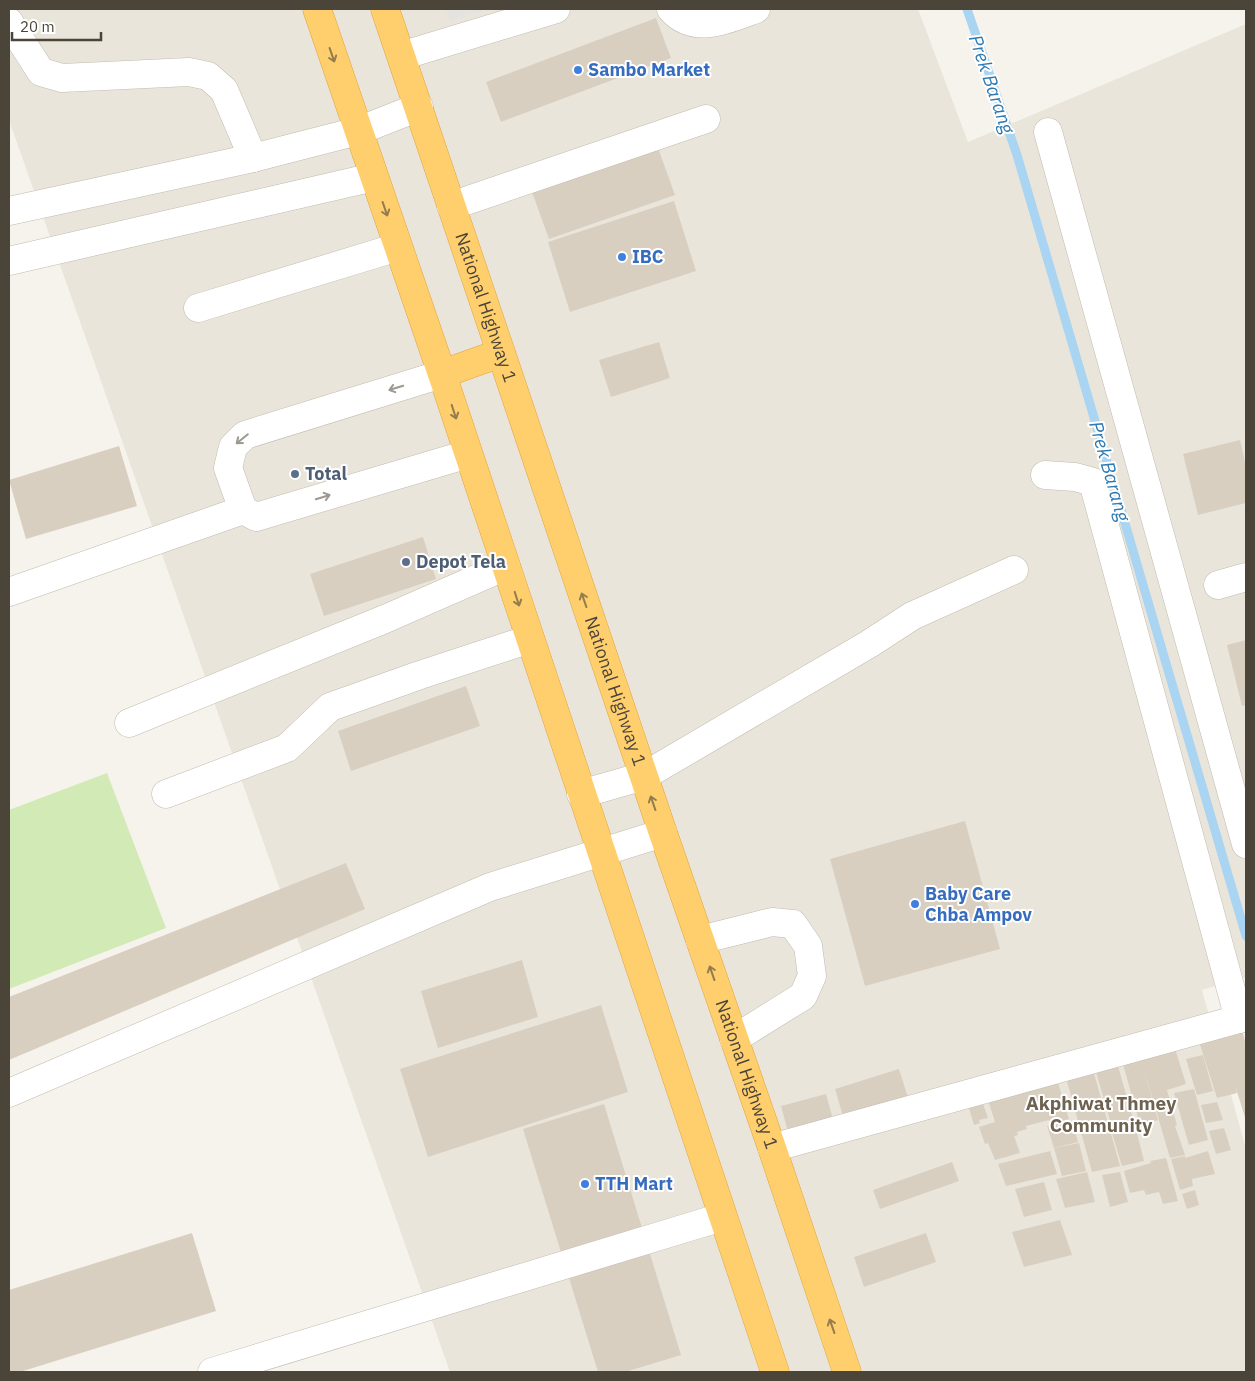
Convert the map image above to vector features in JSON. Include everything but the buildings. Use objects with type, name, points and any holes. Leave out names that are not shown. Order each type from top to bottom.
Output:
[{"type":"highway","points":[[317,9],[442,374],[775,1372]]},
{"type":"highway","name":"National Highway 1","points":[[385,9],[847,1372]]},
{"type":"highway","points":[[442,374],[501,353]]},
{"type":"street","points":[[401,56],[556,9]]},
{"type":"street","points":[[672,9],[691,23],[718,23],[756,9]]},
{"type":"street","points":[[9,22],[40,72],[62,78],[190,72],[208,76],[224,90],[253,158]]},
{"type":"street","points":[[9,211],[253,158],[358,131],[419,107]]},
{"type":"street","points":[[452,206],[706,119]]},
{"type":"street","points":[[1048,132],[1246,844]]},
{"type":"street","points":[[9,261],[374,177]]},
{"type":"street","points":[[198,308],[398,247]]},
{"type":"street","points":[[442,374],[245,435],[233,448],[228,468],[244,510],[256,517],[468,454]]},
{"type":"street","points":[[772,1148],[1242,1018],[1093,482],[1075,477],[1046,475]]},
{"type":"street","points":[[9,592],[244,510]]},
{"type":"street","points":[[129,723],[385,619],[506,566]]},
{"type":"street","points":[[581,794],[644,776],[870,644],[912,616],[1014,570]]},
{"type":"street","points":[[1218,585],[1246,577]]},
{"type":"street","points":[[166,794],[287,748],[330,707],[530,639]]},
{"type":"street","points":[[9,1093],[490,887],[663,833]]},
{"type":"street","points":[[700,940],[772,922],[793,924],[808,946],[812,976],[803,996],[734,1039]]},
{"type":"street","points":[[212,1372],[722,1217]]},
{"type":"shaded area","points":[[9,9],[918,9],[968,142],[1246,24],[1246,977],[1202,990],[1246,1149],[1246,1372],[450,1372],[9,120]]},
{"type":"shaded area","points":[[446,9],[488,9],[450,22]]},
{"type":"green space","points":[[107,773],[166,928],[9,989],[9,810]]},
{"type":"waterway","name":"Prek Barang","points":[[967,9],[1017,155],[1246,936]]},
{"type":"place","name":"Sambo Market","points":[[578,70]]},
{"type":"place","name":"IBC","points":[[622,257]]},
{"type":"place","name":"Total","points":[[295,474]]},
{"type":"place","name":"Depot Tela","points":[[406,562]]},
{"type":"place","name":"Baby Care Chba Ampov","points":[[915,904]]},
{"type":"place","name":"TTH Mart","points":[[585,1184]]},
{"type":"district","name":"Akphiwat Thmey Community","points":[[1101,1114]]}]
